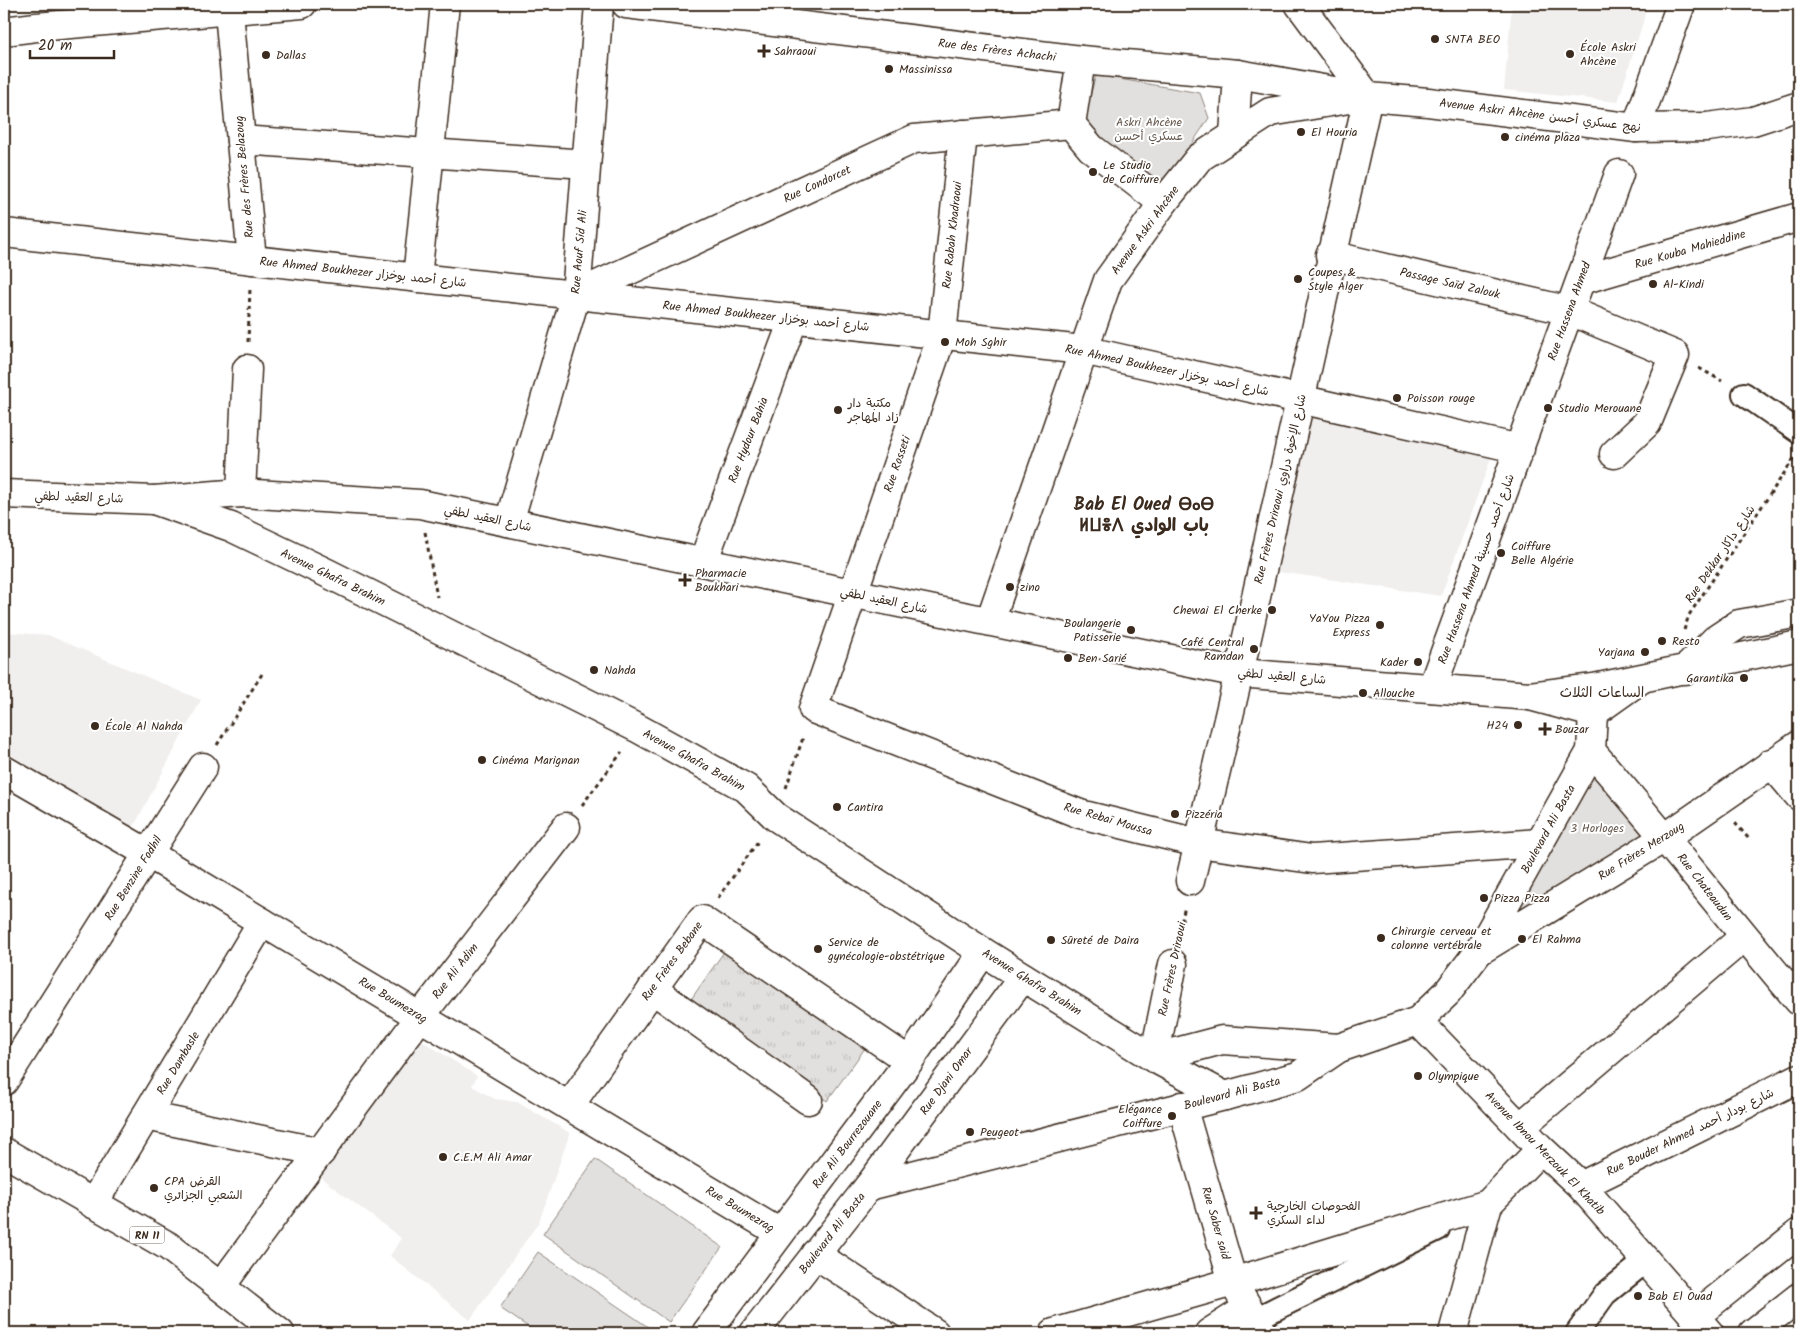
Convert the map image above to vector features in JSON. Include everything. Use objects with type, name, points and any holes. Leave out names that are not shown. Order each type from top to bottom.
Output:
[{"type":"street","points":[[4,32],[36,27],[229,12],[302,4]]},
{"type":"street","points":[[418,278],[445,4]]},
{"type":"street","name":"Rue Aouf Sid Ali","points":[[510,522],[576,295],[599,4]]},
{"type":"street","name":"Rue des Frères Achachi","points":[[626,4],[1081,60],[1238,74],[1368,96]]},
{"type":"street","points":[[1299,4],[1368,96]]},
{"type":"street","points":[[1636,128],[1680,4]]},
{"type":"street","name":"Rue des Frères Belazoug","points":[[229,12],[252,260]]},
{"type":"street","points":[[1081,60],[1071,124],[1091,148],[1163,203]]},
{"type":"street","points":[[1234,135],[1238,74]]},
{"type":"street","name":"Avenue Askri Ahcène نهج عسكري أحسن","points":[[1368,96],[1636,128],[1707,127],[1754,121],[1799,106]]},
{"type":"street","name":"Avenue Askri Ahcène","points":[[990,622],[1108,280],[1163,203],[1199,158],[1270,112],[1368,96]]},
{"type":"street","name":"Rue Frères Driraoui شارع الإخوة دراوي","points":[[1190,881],[1239,674],[1330,256],[1368,96]]},
{"type":"street","name":"Rue Condorcet","points":[[576,295],[914,139],[1071,124]]},
{"type":"street","name":"Rue Rabah Khadraoui","points":[[942,335],[963,134]]},
{"type":"street","points":[[241,140],[586,164]]},
{"type":"street","name":"Rue Hassena Ahmed","points":[[1520,449],[1619,174]]},
{"type":"street","name":"Rue Kouba Mahieddine","points":[[1581,280],[1799,217]]},
{"type":"street","name":"Rue Ahmed Boukhezer شارع أحمد بوخزار","points":[[4,233],[1083,350],[1520,449]]},
{"type":"street","name":"Passage Saïd Zalouk","points":[[1330,256],[1570,311],[1675,355]]},
{"type":"street","name":"Rue Hydour Bahia","points":[[703,562],[794,318]]},
{"type":"street","name":"Rue Rosseti","points":[[853,593],[942,335]]},
{"type":"street","points":[[1614,454],[1647,423],[1675,355]]},
{"type":"street","points":[[241,493],[246,369]]},
{"type":"street","points":[[1744,394],[1799,432]]},
{"type":"street","name":"Rue Hassena Ahmed شارع أحمد حسينة","points":[[1432,688],[1520,449]]},
{"type":"street","name":"شارع العقيد لطفي","points":[[4,494],[154,500],[241,493],[420,504],[1239,674],[1594,701]]},
{"type":"street","name":"Avenue Ghafra Brahim","points":[[154,500],[231,527],[327,573],[639,729],[746,788],[776,817],[982,952],[1154,1058],[1225,1096]]},
{"type":"street","points":[[813,708],[853,593]]},
{"type":"street","points":[[1685,670],[1715,640],[1739,624],[1799,613]]},
{"type":"street","points":[[1594,701],[1641,679],[1799,646]]},
{"type":"street","name":"Boulevard Ali Basta","points":[[754,1333],[869,1186],[1298,1076],[1339,1048],[1418,1021],[1447,993],[1479,951],[1592,751],[1594,701]]},
{"type":"street","name":"Rue Rebaï Moussa","points":[[813,708],[1080,814],[1198,843],[1312,859],[1539,843]]},
{"type":"street","name":"Rue Frères Merzoug","points":[[1479,951],[1666,837],[1799,744]]},
{"type":"street","name":"Rue Chateaudun","points":[[1592,751],[1666,837],[1744,937],[1799,1001]]},
{"type":"street","points":[[1771,762],[1799,796]]},
{"type":"street","name":"Rue Benzine Fodhil","points":[[4,1082],[203,767]]},
{"type":"street","name":"Rue Boumezrag","points":[[4,770],[149,854],[780,1233]]},
{"type":"street","name":"Rue Ali Adim","points":[[221,1286],[420,1016],[566,827]]},
{"type":"street","points":[[702,920],[909,1061]]},
{"type":"street","name":"Rue Frères Bebane","points":[[569,1106],[702,920]]},
{"type":"street","name":"Rue Dambasle","points":[[93,1204],[262,922]]},
{"type":"street","points":[[1520,1127],[1744,937]]},
{"type":"street","name":"Rue Ali Bourrezouane","points":[[706,1333],[909,1061],[982,952]]},
{"type":"street","name":"Rue Frères Driraoui","points":[[1154,1058],[1173,964]]},
{"type":"street","name":"Rue Djani Omar","points":[[869,1186],[1023,977]]},
{"type":"street","points":[[652,989],[808,1100]]},
{"type":"street","name":"Avenue Ibnou Merzouk El Khatib","points":[[1418,1021],[1520,1127],[1581,1186],[1702,1325]]},
{"type":"street","points":[[1154,1058],[1222,1040],[1339,1048]]},
{"type":"street","name":"Rue Bouder Ahmed شارع بودار أحمد","points":[[1581,1186],[1799,1078]]},
{"type":"street","name":"Rue Saber said","points":[[1182,1106],[1234,1282],[1255,1320]]},
{"type":"street","points":[[146,1116],[321,1152]]},
{"type":"street","points":[[1209,1333],[1255,1320],[1488,1204],[1541,1148]]},
{"type":"street","name":"RN 11","points":[[4,1152],[168,1246],[280,1333]]},
{"type":"street","points":[[1054,1333],[1234,1282],[1488,1204]]},
{"type":"street","points":[[1453,1333],[1488,1204]]},
{"type":"street","points":[[1702,1325],[1799,1233]]},
{"type":"street","points":[[815,1254],[935,1333]]},
{"type":"street","points":[[1577,1333],[1605,1294],[1646,1261]]},
{"type":"street","points":[[1753,1333],[1799,1297]]},
{"type":"path","points":[[246,369],[252,260]]},
{"type":"path","points":[[1675,355],[1744,394]]},
{"type":"path","name":"Rue Dekkar شارع داكار","points":[[1683,632],[1689,615],[1799,450]]},
{"type":"path","points":[[420,504],[443,632]]},
{"type":"path","points":[[203,767],[262,674]]},
{"type":"path","name":"Rue Frères Bebane","points":[[702,920],[776,817],[813,708]]},
{"type":"path","points":[[566,827],[639,729]]},
{"type":"path","name":"Rue Frères Driraoui","points":[[1173,964],[1190,881]]},
{"type":"shaded area","name":"École Askri Ahcène","points":[[1512,4],[1646,4],[1644,19],[1618,102],[1504,90]]},
{"type":"shaded area","points":[[1307,406],[1495,447],[1441,596],[1273,571]]},
{"type":"shaded area","name":"École Al Nahda","points":[[4,632],[48,635],[201,700],[133,828],[4,752]]},
{"type":"shaded area","points":[[412,1034],[477,1076],[472,1086],[495,1099],[517,1102],[570,1133],[539,1222],[470,1320],[390,1256],[401,1238],[321,1178],[331,1158]]},
{"type":"green space","name":"Askri Ahcène عسكري أحسن","points":[[1096,75],[1200,93],[1209,118],[1169,178],[1143,181],[1083,121]]},
{"type":"green space","name":"3 Horloges","points":[[1593,770],[1645,836],[1508,918]]},
{"type":"green space","points":[[728,946],[868,1044],[827,1101],[687,1005]]},
{"type":"green space","points":[[595,1159],[722,1247],[669,1322],[543,1234]]},
{"type":"green space","points":[[538,1252],[657,1333],[537,1333],[500,1308]]},
{"type":"place","name":"SNTA BEO","points":[[1435,39]]},
{"type":"place","name":"Sahraoui","points":[[764,51]]},
{"type":"place","name":"École Askri Ahcène","points":[[1570,54]]},
{"type":"place","name":"Dallas","points":[[266,55]]},
{"type":"place","name":"Massinissa","points":[[889,69]]},
{"type":"place","name":"El Houria","points":[[1301,132]]},
{"type":"place","name":"cinéma plaza","points":[[1505,137]]},
{"type":"place","name":"Le Studio de Coiffure","points":[[1093,172]]},
{"type":"place","name":"Coupes & Style Alger","points":[[1298,279]]},
{"type":"place","name":"Al-Kindi","points":[[1653,284]]},
{"type":"place","name":"Moh Sghir","points":[[945,342]]},
{"type":"place","name":"Poisson rouge","points":[[1397,398]]},
{"type":"place","name":"Studio Merouane","points":[[1548,408]]},
{"type":"place","name":"مكتبة دار زاد المهاجر","points":[[838,410]]},
{"type":"place","name":"Coiffure Belle Algérie","points":[[1501,553]]},
{"type":"place","name":"Pharmacie Boukhari","points":[[685,580]]},
{"type":"place","name":"zino","points":[[1010,587]]},
{"type":"place","name":"Chewai El Cherke","points":[[1272,610]]},
{"type":"place","name":"YaYou Pizza Express","points":[[1380,625]]},
{"type":"place","name":"Boulangerie Patisserie","points":[[1131,630]]},
{"type":"place","name":"Resto","points":[[1662,641]]},
{"type":"place","name":"Café Central Ramdan","points":[[1254,649]]},
{"type":"place","name":"Yarjana","points":[[1645,652]]},
{"type":"place","name":"Ben Sarié","points":[[1068,658]]},
{"type":"place","name":"Kader","points":[[1418,662]]},
{"type":"place","name":"Nahda","points":[[594,670]]},
{"type":"place","name":"Garantika","points":[[1744,678]]},
{"type":"place","name":"Allouche","points":[[1363,693]]},
{"type":"place","name":"H24","points":[[1518,725]]},
{"type":"place","name":"École Al Nahda","points":[[95,726]]},
{"type":"place","name":"Bouzar","points":[[1545,729]]},
{"type":"place","name":"Cinéma Marignan","points":[[482,760]]},
{"type":"place","name":"Cantira","points":[[837,807]]},
{"type":"place","name":"Pizzéria","points":[[1175,814]]},
{"type":"place","name":"Pizza Pizza","points":[[1484,898]]},
{"type":"place","name":"Chirurgie cerveau et colonne vertébrale","points":[[1381,938]]},
{"type":"place","name":"El Rahma","points":[[1522,939]]},
{"type":"place","name":"Sûreté de Daira","points":[[1051,940]]},
{"type":"place","name":"Service de gynécologie-obstétrique","points":[[818,949]]},
{"type":"place","name":"Olympique","points":[[1418,1076]]},
{"type":"place","name":"Elégance Coiffure","points":[[1172,1116]]},
{"type":"place","name":"Peugeot","points":[[970,1132]]},
{"type":"place","name":"C.E.M Ali Amar","points":[[443,1157]]},
{"type":"place","name":"CPA القرض الشعبي الجزائري","points":[[154,1188]]},
{"type":"place","name":"الفحوصات الخارجية لداء السكري","points":[[1256,1213]]},
{"type":"place","name":"Bab El Ouad","points":[[1638,1296]]},
{"type":"district","name":"Bab El Oued ⴱⴰⴱ ⵍⵡⴻⴷ باب الوادي","points":[[1144,514]]},
{"type":"district","name":"الساعات الثلاث","points":[[1602,692]]}]
